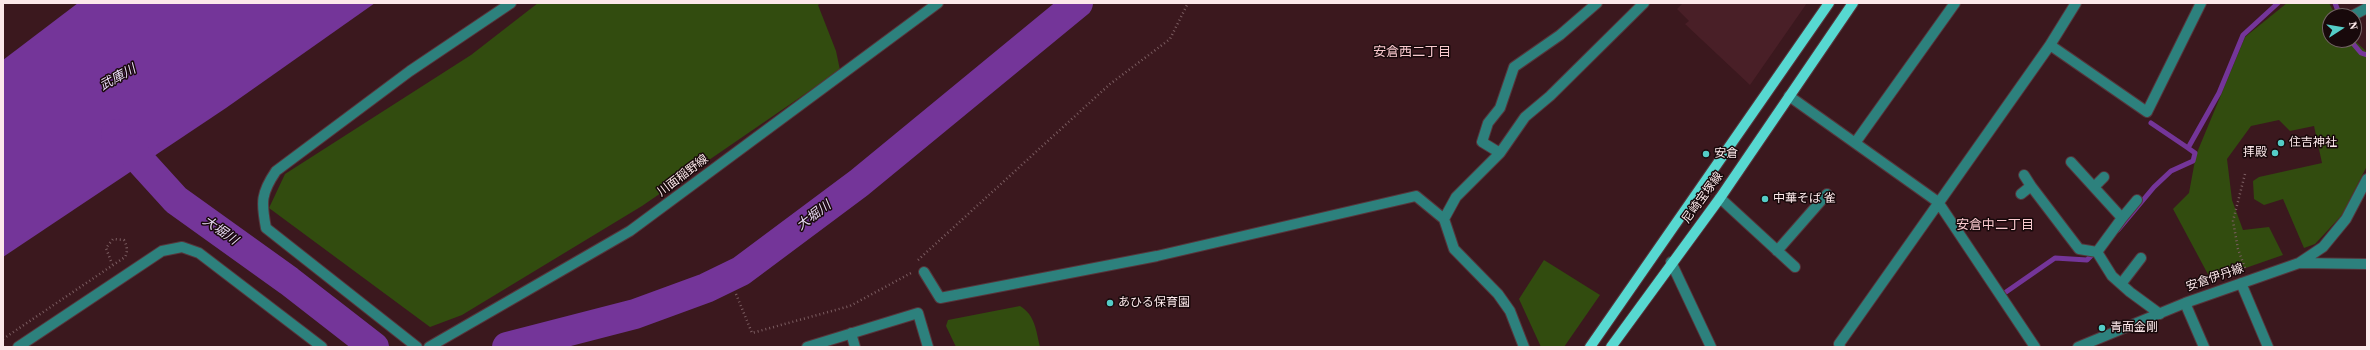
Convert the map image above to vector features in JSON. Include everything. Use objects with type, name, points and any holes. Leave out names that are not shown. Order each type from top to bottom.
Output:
[{"type":"main road","name":"尼崎宝塚線","points":[[1590,347],[1829,3]]},
{"type":"main road","name":"尼崎宝塚線","points":[[1611,347],[1671,262],[1720,198],[1853,3]]},
{"type":"street","points":[[417,347],[266,228],[262,207],[265,188],[276,171],[410,71],[511,3]]},
{"type":"street","name":"川面稲野線","points":[[429,347],[630,231],[938,3]]},
{"type":"street","points":[[1500,153],[1482,142],[1488,123],[1500,108],[1514,67],[1560,35],[1597,3]]},
{"type":"street","points":[[1444,219],[1456,197],[1500,153],[1524,117],[1550,96],[1644,3]]},
{"type":"street","points":[[1855,143],[1955,3]]},
{"type":"street","points":[[1840,347],[1839,344],[1938,202],[2050,46],[2076,3]]},
{"type":"street","points":[[2050,46],[2147,112],[2200,3]]},
{"type":"street","points":[[1789,96],[1938,202],[2035,347]]},
{"type":"street","points":[[2072,162],[2122,218]]},
{"type":"street","points":[[2024,175],[2079,249],[2097,252],[2112,276],[2160,314]]},
{"type":"street","points":[[2094,187],[2104,177]]},
{"type":"street","points":[[2299,263],[2323,247],[2346,219],[2367,179]]},
{"type":"street","points":[[2021,194],[2031,186]]},
{"type":"street","points":[[1777,251],[1827,194]]},
{"type":"street","points":[[924,272],[940,298],[1157,256],[1416,196],[1444,219],[1454,249],[1498,294],[1510,311],[1524,347]]},
{"type":"street","points":[[1720,198],[1796,267]]},
{"type":"street","points":[[2097,252],[2137,200]]},
{"type":"street","points":[[18,347],[162,251],[182,246],[199,253],[322,347]]},
{"type":"street","points":[[2121,284],[2141,258]]},
{"type":"street","points":[[1671,262],[1711,347]]},
{"type":"street","name":"安倉伊丹線","points":[[2078,347],[2185,303],[2299,263],[2367,264]]},
{"type":"street","points":[[2245,282],[2268,347]]},
{"type":"street","points":[[2185,303],[2204,347]]},
{"type":"street","points":[[807,347],[918,313],[928,347]]},
{"type":"street","points":[[851,333],[855,347]]},
{"type":"path","points":[[917,262],[920,256],[962,221],[1110,84],[1170,39],[1188,3]]},
{"type":"path","points":[[2245,174],[2233,221],[2245,282]]},
{"type":"path","points":[[3,339],[112,264],[125,257],[127,252],[124,240],[118,238],[113,239],[106,248],[112,264]]},
{"type":"path","points":[[736,294],[752,333],[850,306],[911,273],[914,267]]},
{"type":"shaded area","points":[[1683,3],[1807,3],[1750,85],[1685,24],[1689,21],[1677,9]]},
{"type":"green space","points":[[538,3],[821,3],[818,5],[836,51],[840,70],[642,206],[462,315],[430,327],[269,208],[285,174],[471,55]]},
{"type":"green space","name":"住吉神社","points":[[2287,3],[2329,3],[2332,8],[2322,8],[2322,48],[2362,47],[2367,52],[2367,166],[2342,215],[2315,244],[2304,248],[2283,199],[2264,205],[2254,199],[2253,181],[2259,177],[2322,163],[2314,126],[2290,131],[2279,120],[2251,126],[2227,159],[2232,200],[2243,230],[2269,227],[2283,255],[2211,280],[2173,209],[2189,193],[2196,155],[2245,37]]},
{"type":"green space","points":[[1544,260],[1600,295],[1564,347],[1541,347],[1519,299]]},
{"type":"green space","points":[[1020,306],[1032,318],[1040,347],[956,347],[946,326],[948,320]]},
{"type":"water","name":"武庫川","points":[[78,3],[375,3],[226,108],[3,257],[3,60]]},
{"type":"waterway","name":"大堀川","points":[[507,347],[635,314],[706,288],[741,271],[859,183],[1078,3]]},
{"type":"waterway","points":[[2151,123],[2188,148],[2219,93],[2243,35],[2278,3]]},
{"type":"waterway","points":[[2335,3],[2337,8]]},
{"type":"waterway","points":[[2357,48],[2361,53],[2367,55]]},
{"type":"waterway","name":"大堀川","points":[[116,134],[176,200],[289,281],[374,347]]},
{"type":"waterway","points":[[2118,230],[2154,187],[2171,171],[2193,161],[2195,153],[2188,148]]},
{"type":"waterway","points":[[2006,292],[2055,258],[2087,260],[2096,251]]},
{"type":"place","name":"住吉神社","points":[[2281,143]]},
{"type":"place","name":"拝殿","points":[[2275,153]]},
{"type":"place","name":"安倉","points":[[1706,154]]},
{"type":"place","name":"中華そば 雀","points":[[1765,199]]},
{"type":"place","name":"あひる保育園","points":[[1110,303]]},
{"type":"place","name":"青面金剛","points":[[2102,328]]},
{"type":"district","name":"安倉西二丁目","points":[[1412,53]]},
{"type":"district","name":"安倉中二丁目","points":[[1995,226]]}]
